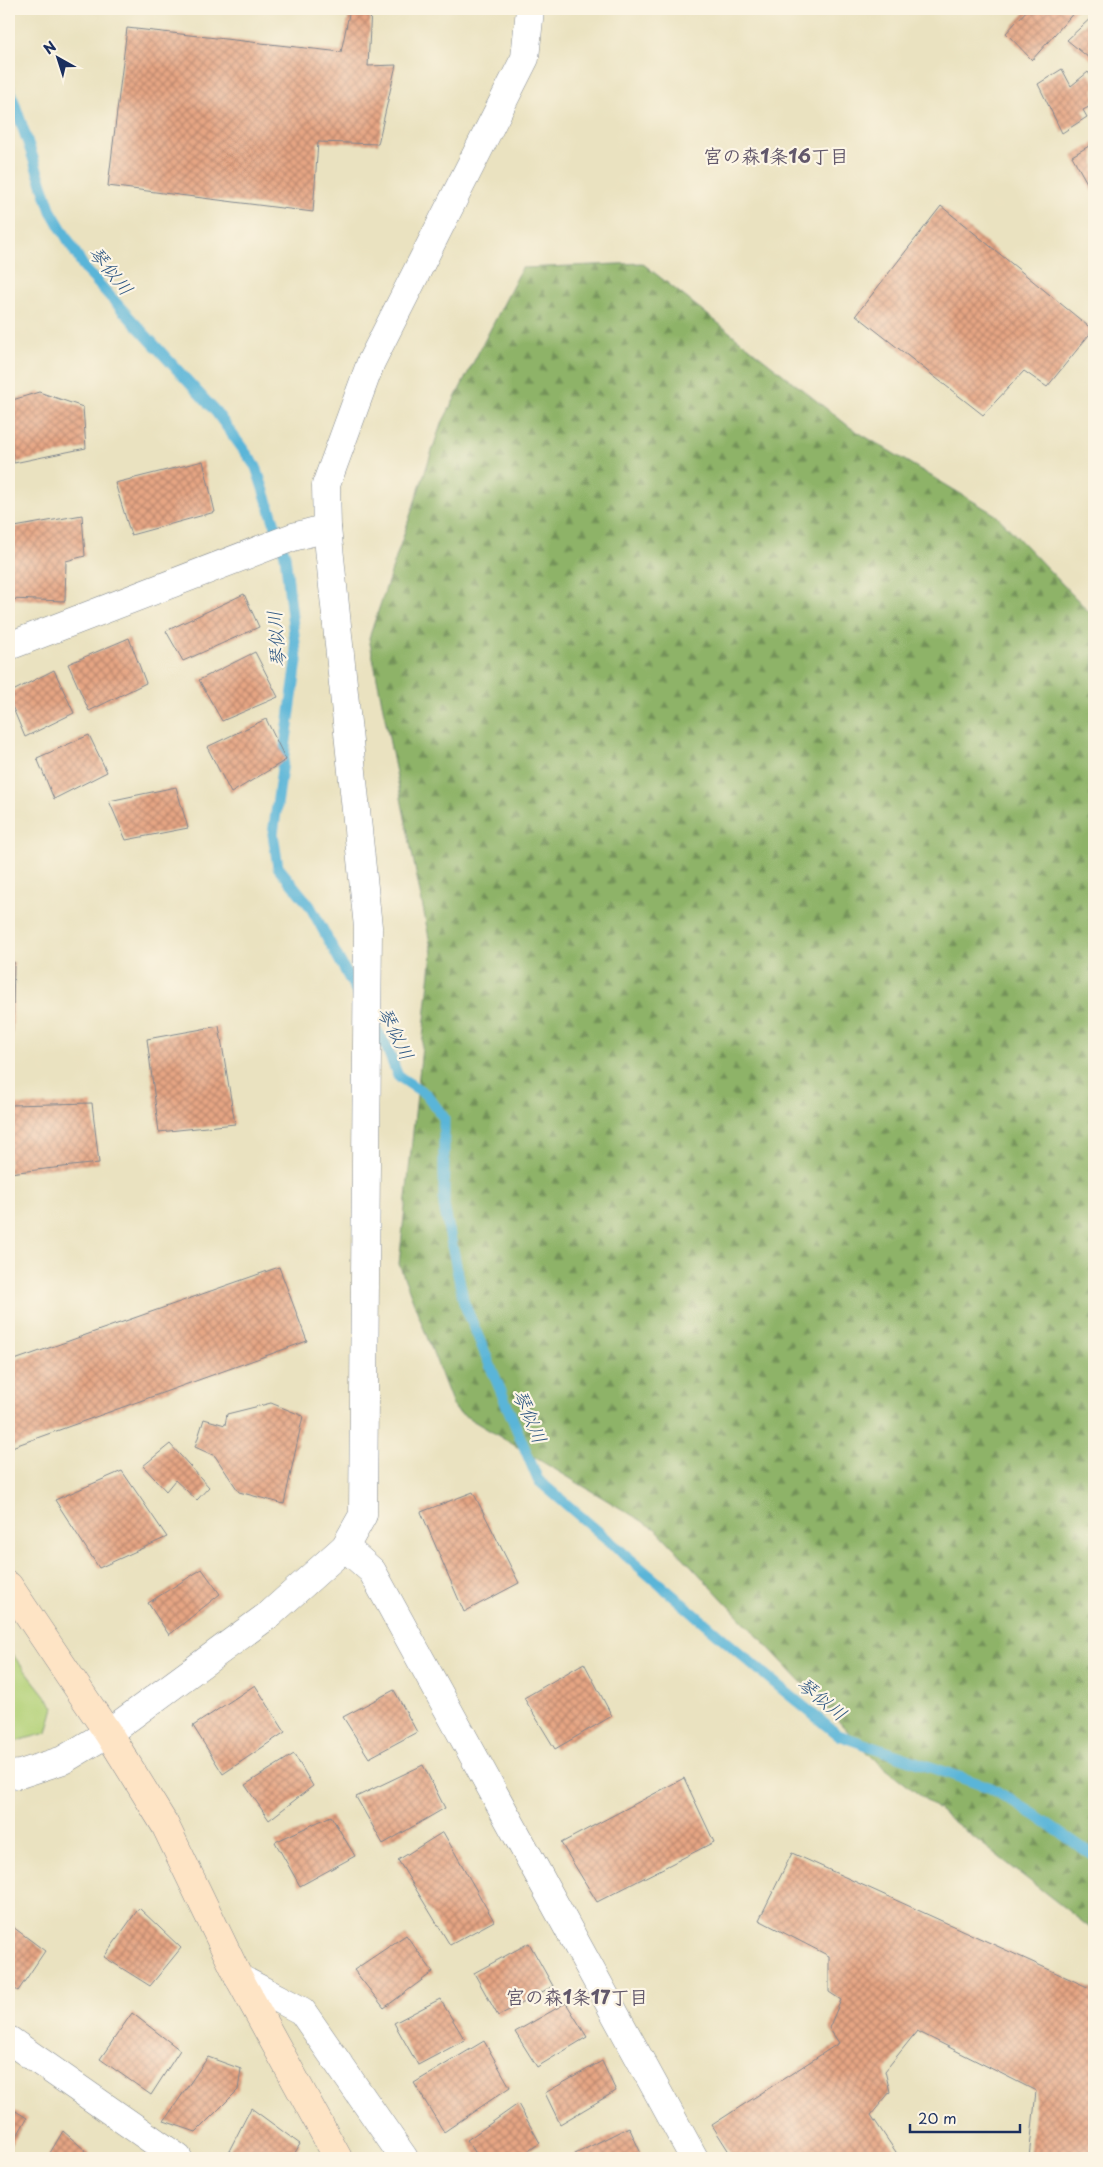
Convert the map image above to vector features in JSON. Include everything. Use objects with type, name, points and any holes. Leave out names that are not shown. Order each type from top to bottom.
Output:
[{"type":"street","points":[[9,1775],[20,1774],[63,1760],[108,1733],[270,1614],[345,1547],[363,1515],[368,927],[327,528],[326,485],[371,362],[525,58],[530,9]]},
{"type":"street","points":[[9,646],[293,537],[327,528]]},
{"type":"street","points":[[345,1547],[372,1571],[694,2158]]},
{"type":"street","points":[[9,1586],[108,1733],[165,1825],[239,1978],[338,2158]]},
{"type":"street","points":[[239,1978],[302,2011],[404,2158]]},
{"type":"street","points":[[9,2040],[178,2158]]},
{"type":"green space","points":[[642,263],[851,428],[996,515],[1094,617],[1094,1931],[876,1761],[657,1530],[455,1410],[399,1264],[432,953],[369,638],[440,427],[522,268]]},
{"type":"green space","points":[[9,1650],[54,1707],[47,1733],[9,1743]]},
{"type":"building","points":[[350,9],[371,9],[368,66],[396,65],[378,144],[318,142],[313,212],[108,186],[127,28],[341,52]]},
{"type":"building","points":[[1028,9],[1077,9],[1032,60],[1006,33]]},
{"type":"building","points":[[1094,15],[1094,62],[1067,40]]},
{"type":"building","points":[[1062,69],[1071,86],[1088,72],[1094,80],[1094,99],[1091,106],[1083,110],[1087,117],[1062,133],[1038,84]]},
{"type":"building","points":[[1094,143],[1094,190],[1092,192],[1072,156]]},
{"type":"building","points":[[941,206],[1093,330],[1047,387],[1024,371],[983,415],[856,315]]},
{"type":"building","points":[[39,392],[83,407],[86,448],[14,463],[9,434],[9,401]]},
{"type":"building","points":[[203,461],[215,512],[131,535],[115,483]]},
{"type":"building","points":[[82,515],[85,556],[66,561],[65,601],[9,599],[9,528]]},
{"type":"building","points":[[244,594],[259,627],[183,661],[166,631]]},
{"type":"building","points":[[129,638],[146,683],[89,711],[68,664]]},
{"type":"building","points":[[255,652],[278,697],[222,721],[199,680]]},
{"type":"building","points":[[54,670],[74,713],[25,737],[9,699],[9,693]]},
{"type":"building","points":[[266,719],[286,760],[231,793],[207,747]]},
{"type":"building","points":[[89,735],[107,772],[54,799],[37,758]]},
{"type":"building","points":[[176,787],[188,828],[126,840],[109,801]]},
{"type":"building","points":[[9,962],[14,962],[11,1105],[92,1103],[99,1163],[9,1173]]},
{"type":"building","points":[[219,1026],[235,1124],[159,1132],[147,1039]]},
{"type":"building","points":[[279,1267],[307,1341],[9,1448],[9,1362]]},
{"type":"building","points":[[271,1403],[303,1416],[284,1504],[239,1492],[215,1456],[195,1447],[204,1419],[225,1425],[227,1414]]},
{"type":"building","points":[[170,1444],[209,1487],[197,1500],[175,1480],[166,1491],[143,1466]]},
{"type":"building","points":[[122,1471],[167,1537],[99,1568],[55,1500]]},
{"type":"building","points":[[473,1492],[519,1583],[464,1612],[421,1512]]},
{"type":"building","points":[[202,1569],[220,1594],[169,1635],[148,1603]]},
{"type":"building","points":[[584,1663],[612,1716],[555,1749],[524,1698]]},
{"type":"building","points":[[255,1685],[285,1732],[223,1774],[193,1726]]},
{"type":"building","points":[[394,1690],[417,1732],[369,1758],[343,1717]]},
{"type":"building","points":[[294,1754],[313,1786],[269,1820],[245,1785]]},
{"type":"building","points":[[423,1765],[445,1808],[383,1844],[356,1797]]},
{"type":"building","points":[[684,1778],[714,1842],[597,1902],[561,1843]]},
{"type":"building","points":[[331,1816],[355,1856],[300,1886],[275,1842]]},
{"type":"building","points":[[443,1832],[494,1921],[450,1945],[398,1860]]},
{"type":"building","points":[[792,1853],[1094,1990],[1094,2158],[1029,2158],[1036,2091],[917,2031],[885,2071],[890,2092],[871,2115],[900,2158],[733,2158],[712,2125],[839,2043],[829,2028],[841,2000],[829,1992],[829,1956],[759,1920]]},
{"type":"building","points":[[139,1908],[181,1948],[150,1986],[104,1957]]},
{"type":"building","points":[[9,1924],[45,1951],[18,1991],[9,1985]]},
{"type":"building","points":[[406,1935],[433,1972],[384,2008],[354,1970]]},
{"type":"building","points":[[529,1943],[553,1986],[498,2016],[474,1973]]},
{"type":"building","points":[[440,1999],[465,2040],[418,2065],[394,2023]]},
{"type":"building","points":[[566,2003],[587,2037],[537,2067],[515,2032]]},
{"type":"building","points":[[132,2013],[180,2050],[151,2095],[100,2059]]},
{"type":"building","points":[[484,2041],[510,2087],[444,2132],[414,2083]]},
{"type":"building","points":[[208,2057],[241,2069],[238,2090],[196,2132],[164,2121]]},
{"type":"building","points":[[602,2061],[616,2091],[560,2124],[545,2093]]},
{"type":"building","points":[[518,2104],[540,2143],[518,2158],[479,2158],[467,2140]]},
{"type":"building","points":[[9,2107],[27,2118],[9,2150]]},
{"type":"building","points":[[251,2108],[300,2144],[292,2158],[240,2158],[229,2151]]},
{"type":"building","points":[[629,2127],[643,2158],[578,2158],[575,2154]]},
{"type":"building","points":[[63,2131],[94,2158],[47,2158]]},
{"type":"waterway","name":"琴似川","points":[[9,87],[51,211],[85,269],[216,412],[256,467],[285,555],[297,661],[273,834],[278,867],[310,906],[361,1000]]},
{"type":"waterway","name":"琴似川","points":[[374,1025],[386,1046],[398,1076],[427,1095],[444,1118],[444,1206],[464,1303],[538,1480],[838,1735],[991,1788],[1035,1815],[1094,1856]]},
{"type":"district","name":"宮の森1条16丁目","points":[[776,155]]},
{"type":"district","name":"宮の森1条17丁目","points":[[577,1996]]}]
